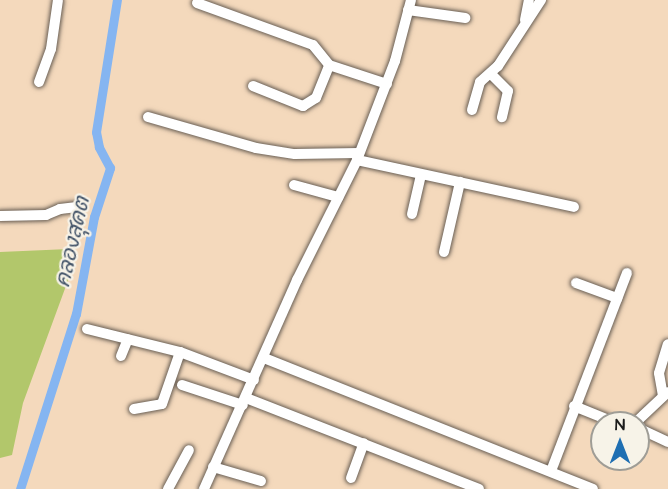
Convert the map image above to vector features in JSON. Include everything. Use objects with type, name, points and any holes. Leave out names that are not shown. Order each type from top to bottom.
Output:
[{"type":"street","points":[[39,82],[51,49],[58,0]]},
{"type":"street","points":[[524,25],[529,0]]},
{"type":"street","points":[[472,110],[478,86],[491,74],[541,0]]},
{"type":"street","points":[[197,3],[313,45],[329,64],[387,84]]},
{"type":"street","points":[[204,489],[358,157],[387,84],[410,5],[465,18]]},
{"type":"street","points":[[253,86],[303,106],[316,98],[329,64]]},
{"type":"street","points":[[491,74],[508,91],[502,117]]},
{"type":"street","points":[[148,117],[256,148],[295,154],[358,157],[421,176],[460,182],[574,207]]},
{"type":"street","points":[[412,214],[421,176]]},
{"type":"street","points":[[444,252],[460,182]]},
{"type":"street","points":[[294,185],[338,197]]},
{"type":"street","points":[[0,216],[46,216],[60,209],[77,207]]},
{"type":"street","points":[[550,471],[627,273]]},
{"type":"street","points":[[576,283],[617,298]]},
{"type":"street","points":[[87,328],[180,352],[254,380]]},
{"type":"street","points":[[121,356],[128,339]]},
{"type":"street","points":[[648,411],[666,394],[659,373],[668,344]]},
{"type":"street","points":[[134,409],[162,404],[180,352]]},
{"type":"street","points":[[264,358],[593,489]]},
{"type":"street","points":[[182,385],[245,402],[363,444],[453,484],[479,489]]},
{"type":"street","points":[[574,406],[590,412]]},
{"type":"street","points":[[650,434],[668,442]]},
{"type":"street","points":[[351,478],[363,444]]},
{"type":"street","points":[[168,489],[189,450]]},
{"type":"street","points":[[213,467],[261,481]]},
{"type":"green space","points":[[69,249],[70,275],[23,403],[12,455],[0,458],[0,252]]},
{"type":"waterway","name":"คลองสุคต","points":[[20,489],[76,314],[94,217],[110,168],[99,147],[96,132],[117,0]]}]
